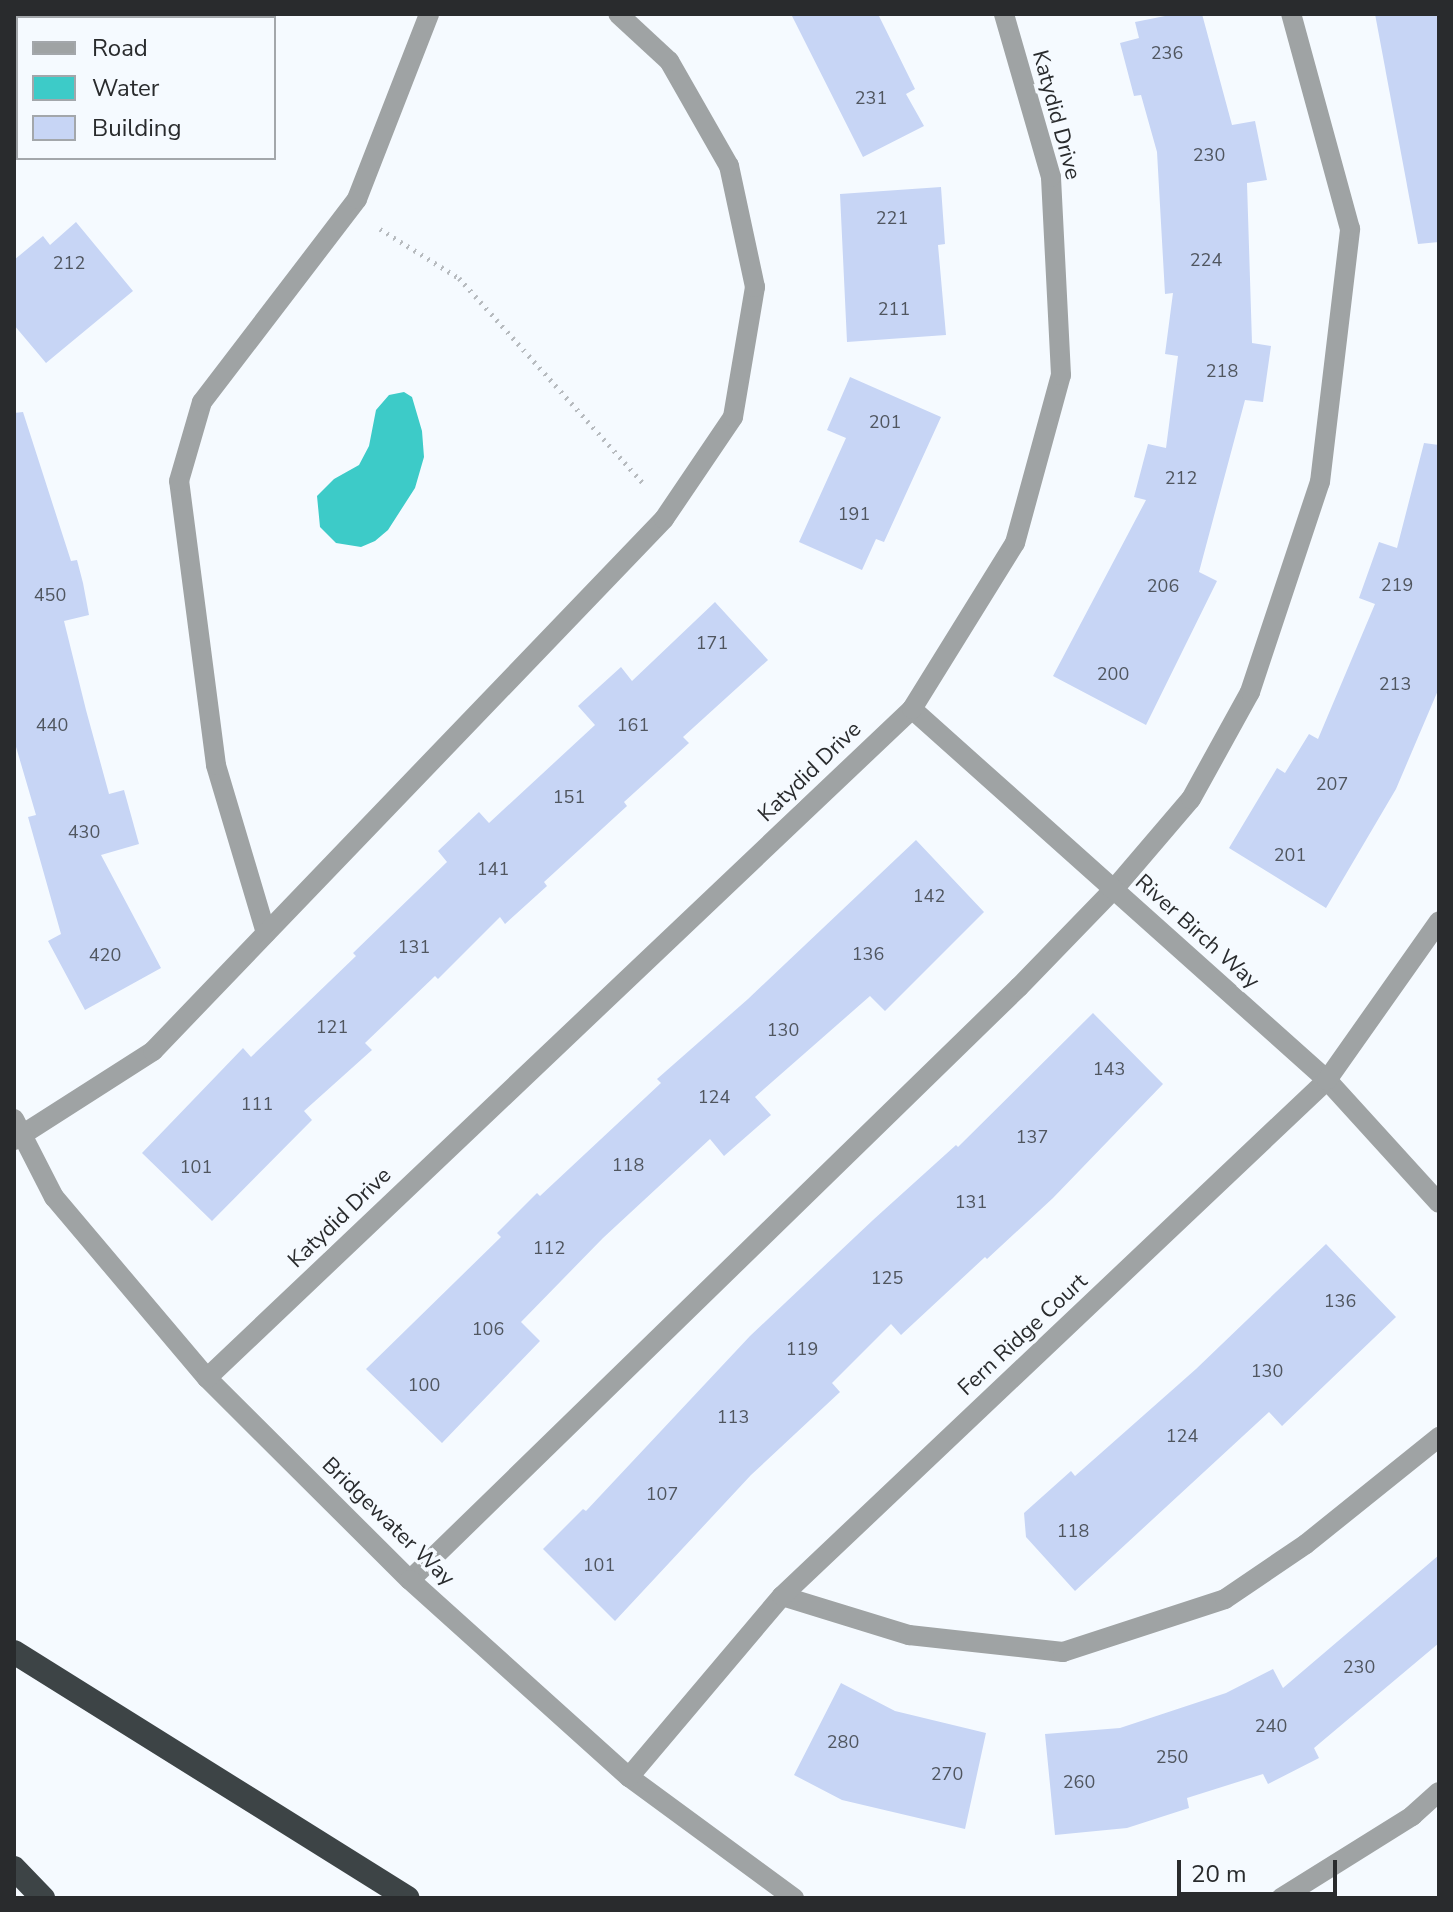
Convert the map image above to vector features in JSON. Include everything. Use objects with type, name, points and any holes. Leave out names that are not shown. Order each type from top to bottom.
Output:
[{"type":"highway","points":[[14,1652],[407,1898]]},
{"type":"highway","points":[[14,1868],[43,1898]]},
{"type":"street","points":[[266,933],[216,765],[179,481],[202,402],[357,199],[429,14]]},
{"type":"street","points":[[17,1132],[153,1051],[664,519],[733,417],[755,287],[729,166],[669,61],[618,14]]},
{"type":"street","name":"Katydid Drive","points":[[207,1378],[912,709],[1015,543],[1061,375],[1051,177],[1004,14]]},
{"type":"street","points":[[410,1580],[1019,987],[1114,889],[1191,799],[1250,692],[1320,482],[1350,229],[1291,14]]},
{"type":"street","name":"River Birch Way","points":[[912,709],[1327,1080],[1439,1203]]},
{"type":"street","name":"Fern Ridge Court","points":[[629,1777],[782,1596],[1327,1080],[1439,921]]},
{"type":"street","name":"Bridgewater Way","points":[[17,1132],[54,1197],[207,1378],[410,1580],[629,1777],[794,1898]]},
{"type":"street","points":[[782,1596],[909,1635],[1063,1652],[1225,1599],[1306,1544],[1439,1437]]},
{"type":"street","points":[[1281,1898],[1412,1816],[1439,1792]]},
{"type":"path","points":[[350,207],[459,278],[650,490],[664,519]]},
{"type":"water","points":[[404,392],[412,397],[422,431],[424,457],[415,488],[388,530],[375,541],[361,547],[336,543],[320,527],[317,496],[334,479],[359,465],[369,446],[376,410],[389,395]]},
{"type":"building","points":[[791,14],[878,14],[915,89],[906,94],[924,126],[863,157]]},
{"type":"building","points":[[1175,14],[1202,14],[1232,125],[1255,121],[1267,180],[1247,183],[1252,343],[1271,346],[1263,402],[1245,400],[1199,572],[1217,581],[1146,725],[1053,676],[1146,500],[1134,497],[1148,444],[1166,448],[1178,356],[1165,354],[1173,293],[1165,294],[1157,152],[1141,95],[1134,96],[1120,43],[1139,38],[1135,22]]},
{"type":"building","points":[[1375,14],[1439,14],[1439,242],[1418,244]]},
{"type":"building","points":[[941,187],[945,244],[938,245],[946,335],[847,342],[840,194]]},
{"type":"building","points":[[76,222],[133,291],[46,363],[14,325],[14,260],[43,236],[50,245]]},
{"type":"building","points":[[850,377],[941,417],[884,542],[876,539],[862,570],[799,542],[846,438],[827,430]]},
{"type":"building","points":[[23,412],[71,561],[77,560],[83,583],[89,615],[64,621],[86,710],[109,794],[124,790],[139,844],[101,855],[161,968],[85,1010],[48,941],[61,934],[28,817],[36,815],[14,740],[14,413]]},
{"type":"building","points":[[1424,443],[1439,445],[1439,688],[1396,789],[1326,908],[1229,848],[1277,768],[1285,773],[1309,734],[1318,739],[1375,604],[1359,598],[1379,542],[1397,548]]},
{"type":"building","points":[[715,602],[768,660],[683,737],[689,743],[624,802],[627,806],[544,882],[547,886],[505,924],[500,917],[438,979],[435,976],[365,1043],[372,1050],[304,1111],[312,1120],[212,1221],[142,1153],[243,1048],[251,1057],[356,956],[353,953],[447,862],[438,851],[479,812],[489,823],[595,725],[578,706],[621,667],[632,681]]},
{"type":"building","points":[[916,840],[984,912],[885,1011],[870,996],[755,1097],[771,1115],[724,1156],[710,1139],[603,1238],[521,1322],[540,1341],[442,1443],[366,1369],[501,1237],[497,1233],[537,1193],[540,1196],[661,1083],[657,1079],[748,999]]},
{"type":"building","points":[[1093,1013],[1163,1084],[1053,1198],[901,1335],[891,1324],[832,1383],[840,1392],[751,1475],[615,1621],[543,1549],[583,1509],[586,1511],[750,1336],[873,1220],[956,1145],[958,1147]]},
{"type":"building","points":[[1326,1244],[1396,1317],[1282,1426],[1269,1412],[1075,1591],[1026,1537],[1024,1513],[1071,1471],[1075,1476],[1196,1369]]},
{"type":"building","points":[[1439,1555],[1439,1643],[1314,1748],[1319,1758],[1268,1784],[1263,1774],[1187,1798],[1189,1808],[1127,1828],[1055,1835],[1045,1734],[1120,1728],[1226,1693],[1273,1669],[1283,1688]]},
{"type":"building","points":[[841,1683],[895,1711],[986,1733],[965,1829],[842,1800],[794,1775]]}]
